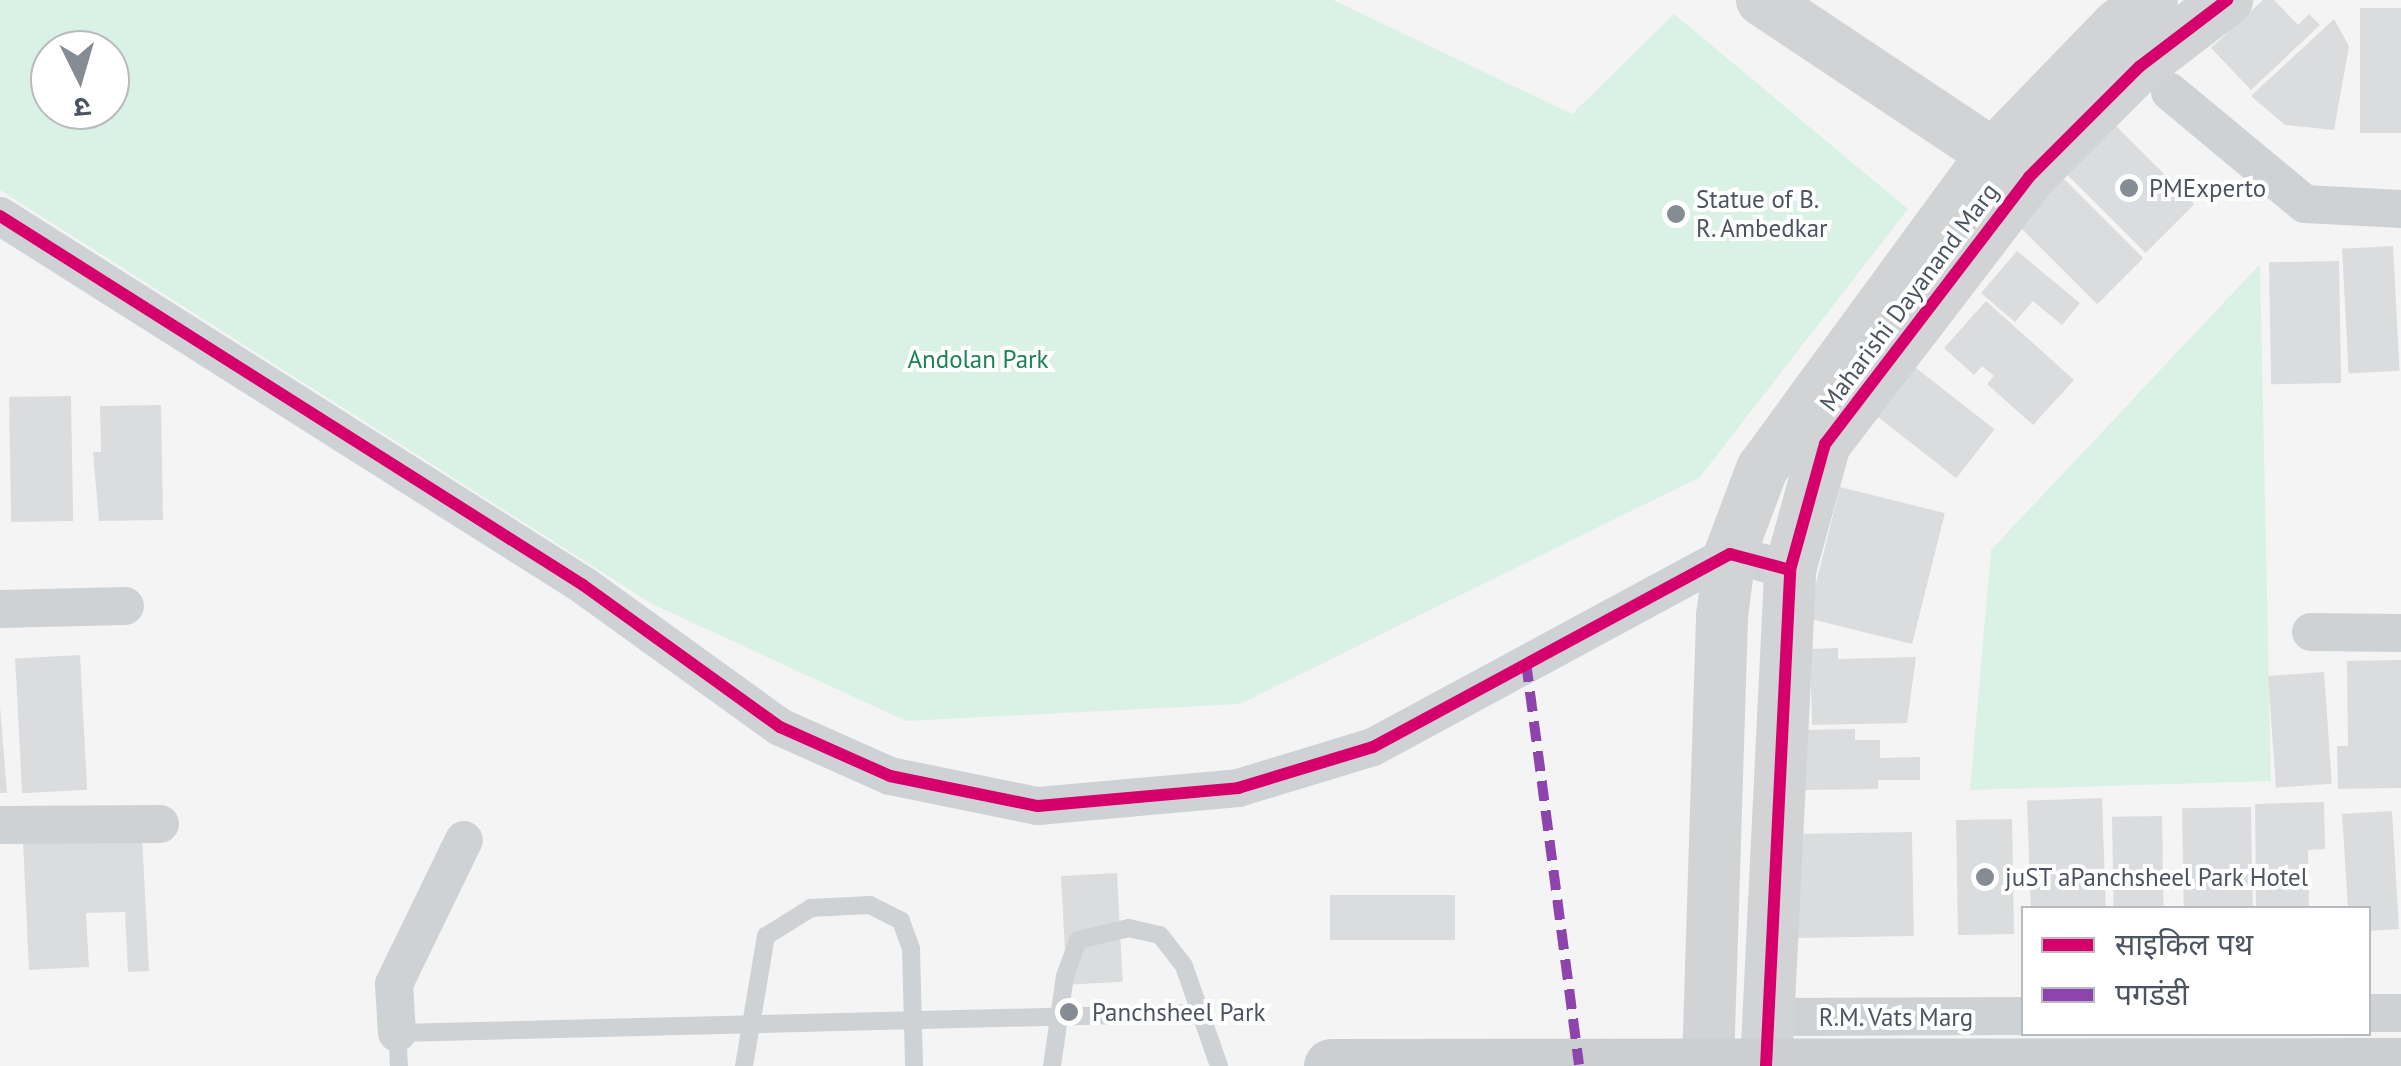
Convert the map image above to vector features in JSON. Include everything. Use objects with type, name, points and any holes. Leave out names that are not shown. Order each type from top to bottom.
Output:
[{"type":"main road","points":[[1331,1066],[1708,1064],[1767,1041],[2401,1065]]},
{"type":"street","points":[[1762,0],[2009,167]]},
{"type":"street","name":"Maharishi Dayanand Marg","points":[[1708,1064],[1715,807],[1730,554],[1762,469],[2009,167],[2118,24],[2152,0]]},
{"type":"street","name":"Maharishi Dayanand Marg","points":[[1767,1041],[1790,570],[1825,444],[2009,167],[2227,0]]},
{"type":"street","points":[[2170,92],[2306,204],[2401,209]]},
{"type":"street","points":[[0,216],[583,585],[780,727],[890,776],[1038,806],[1238,788],[1373,747],[1730,554],[1790,570]]},
{"type":"street","points":[[0,609],[125,606]]},
{"type":"street","points":[[2311,632],[2401,632]]},
{"type":"street","points":[[1715,807],[1778,810]]},
{"type":"street","points":[[0,824],[160,824]]},
{"type":"street","points":[[398,1049],[394,984],[464,840]]},
{"type":"street","points":[[1714,931],[1772,936]]},
{"type":"street","points":[[2371,1013],[2401,1013]]},
{"type":"street","name":"R.M. Vats Marg","points":[[1767,1041],[2021,1016]]},
{"type":"lane","points":[[744,1066],[766,936],[811,908],[870,905],[901,921],[911,949],[914,1066]]},
{"type":"lane","points":[[1052,1066],[1078,940],[1130,928],[1160,935],[1184,966],[1219,1066]]},
{"type":"lane","points":[[398,1049],[751,1024],[1203,1013]]},
{"type":"green space","name":"Andolan Park","points":[[0,0],[1333,0],[1572,114],[1674,14],[1908,209],[1700,477],[1240,704],[906,721],[652,604],[0,190]]},
{"type":"green space","points":[[2260,264],[2271,781],[1970,790],[1991,550]]},
{"type":"building","points":[[2263,0],[2274,0],[2298,25],[2309,14],[2320,25],[2251,90],[2211,48]]},
{"type":"building","points":[[2360,8],[2401,8],[2401,133],[2360,133]]},
{"type":"building","points":[[2334,19],[2349,46],[2334,130],[2285,125],[2251,96]]},
{"type":"building","name":"PMExperto","points":[[2113,123],[2194,204],[2146,253],[2064,172]]},
{"type":"building","points":[[2052,167],[2143,258],[2097,304],[2006,213]]},
{"type":"building","points":[[2393,246],[2400,371],[2349,373],[2342,249]]},
{"type":"building","points":[[2017,251],[2080,303],[2062,325],[2033,301],[2015,322],[1981,293]]},
{"type":"building","points":[[2339,261],[2341,383],[2271,384],[2269,262]]},
{"type":"building","points":[[1986,301],[2074,380],[2033,425],[1987,384],[1994,376],[1982,366],[1974,375],[1944,348]]},
{"type":"building","points":[[1907,361],[1994,429],[1956,478],[1869,410]]},
{"type":"building","points":[[71,396],[73,521],[11,522],[9,397]]},
{"type":"building","points":[[161,405],[163,520],[99,521],[93,452],[101,452],[100,406]]},
{"type":"building","points":[[1840,487],[1945,513],[1912,644],[1807,618]]},
{"type":"building","points":[[1838,648],[1838,659],[1916,657],[1907,723],[1812,725],[1810,649]]},
{"type":"building","points":[[80,655],[87,790],[22,793],[15,658]]},
{"type":"building","points":[[2401,660],[2401,788],[2338,789],[2337,746],[2348,746],[2347,661]]},
{"type":"building","points":[[2324,672],[2332,784],[2276,788],[2268,676]]},
{"type":"building","points":[[0,706],[7,793],[0,793]]},
{"type":"building","points":[[1855,729],[1855,740],[1880,740],[1880,758],[1920,757],[1920,780],[1878,780],[1878,789],[1802,790],[1801,730]]},
{"type":"building","points":[[2102,798],[2106,906],[2031,906],[2027,801]]},
{"type":"building","points":[[2324,802],[2325,849],[2308,850],[2309,906],[2256,906],[2255,804]]},
{"type":"building","points":[[2251,807],[2253,906],[2184,906],[2182,808]]},
{"type":"building","points":[[2392,811],[2399,929],[2371,931],[2371,906],[2348,906],[2342,814]]},
{"type":"building","points":[[2162,816],[2164,906],[2114,906],[2112,817]]},
{"type":"building","name":"juST aPanchsheel Park Hotel","points":[[2012,819],[2014,934],[1958,935],[1956,820]]},
{"type":"building","points":[[1912,832],[1914,936],[1796,938],[1794,834]]},
{"type":"building","points":[[142,836],[149,971],[128,972],[125,912],[86,913],[89,967],[29,970],[23,841]]},
{"type":"building","points":[[1117,873],[1123,982],[1067,985],[1061,876]]},
{"type":"building","points":[[1330,895],[1455,895],[1455,940],[1330,940]]},
{"type":"marked path","points":[[1526,662],[1579,1065]]},
{"type":"cycle path","points":[[1766,1066],[1790,570],[1825,444],[2029,177],[2139,67],[2227,0]]},
{"type":"cycle path","points":[[0,216],[583,585],[780,727],[890,776],[1038,806],[1238,788],[1373,747],[1730,554],[1790,570]]},
{"type":"place","name":"PMExperto","points":[[2129,188]]},
{"type":"place","name":"Statue of B. R. Ambedkar","points":[[1676,214]]},
{"type":"place","name":"juST aPanchsheel Park Hotel","points":[[1985,877]]},
{"type":"place","name":"Panchsheel Park","points":[[1069,1012]]}]
